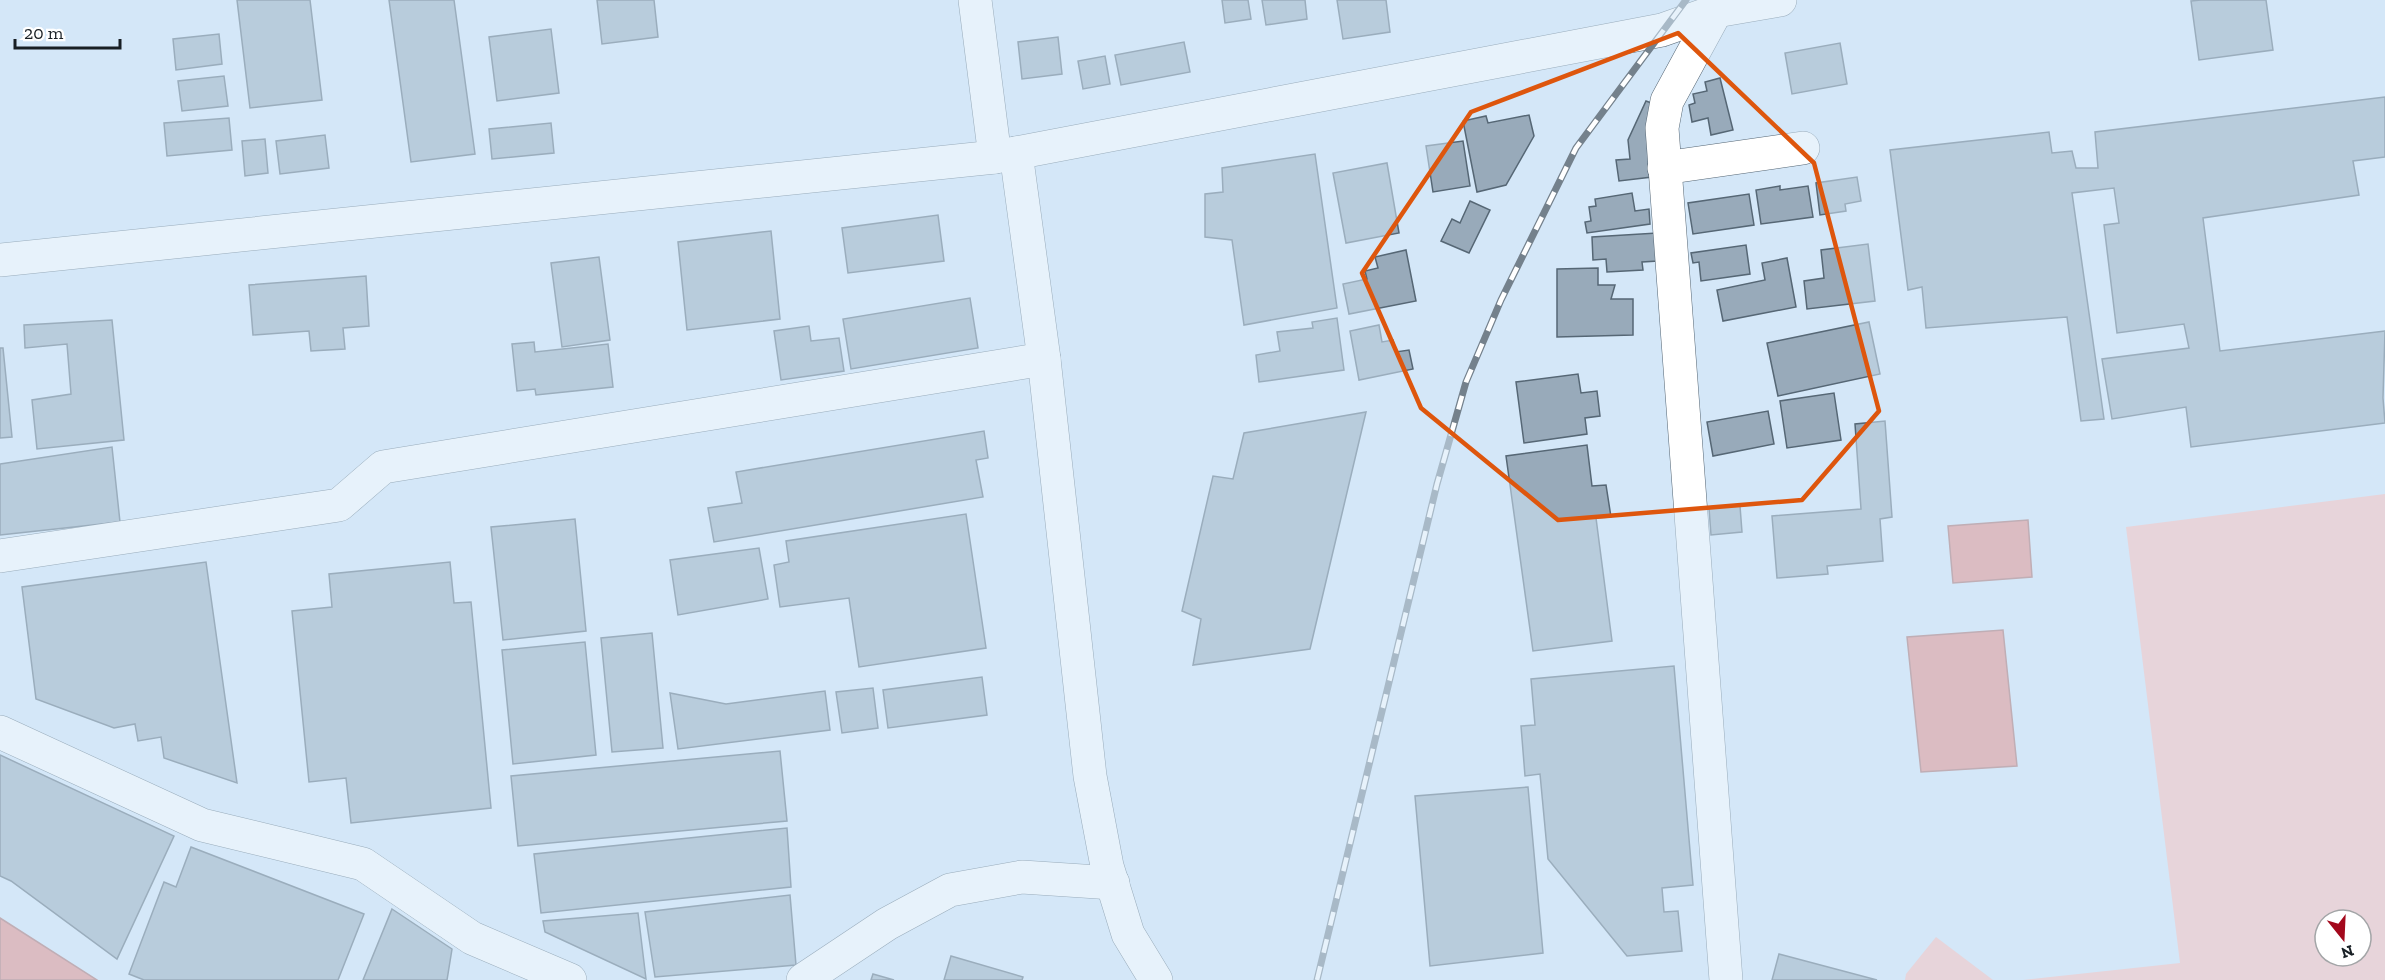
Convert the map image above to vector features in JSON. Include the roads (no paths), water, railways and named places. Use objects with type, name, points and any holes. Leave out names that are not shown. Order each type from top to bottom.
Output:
[{"type":"street","points":[[975,0],[1044,359],[1090,776],[1113,883],[1128,934],[1156,980]]},
{"type":"street","points":[[0,260],[1005,155],[1662,30],[1716,11],[1780,0]]},
{"type":"street","points":[[1716,11],[1666,101],[1662,128],[1726,980]]},
{"type":"street","points":[[1664,168],[1803,148]]},
{"type":"street","points":[[0,556],[339,505],[383,467],[1044,359]]},
{"type":"street","points":[[0,732],[202,825],[363,864],[472,938],[570,980]]},
{"type":"street","points":[[803,980],[887,924],[950,890],[1022,878],[1113,883]]},
{"type":"railway","points":[[1317,980],[1437,484],[1466,382],[1501,300],[1576,148],[1686,0]]}]
